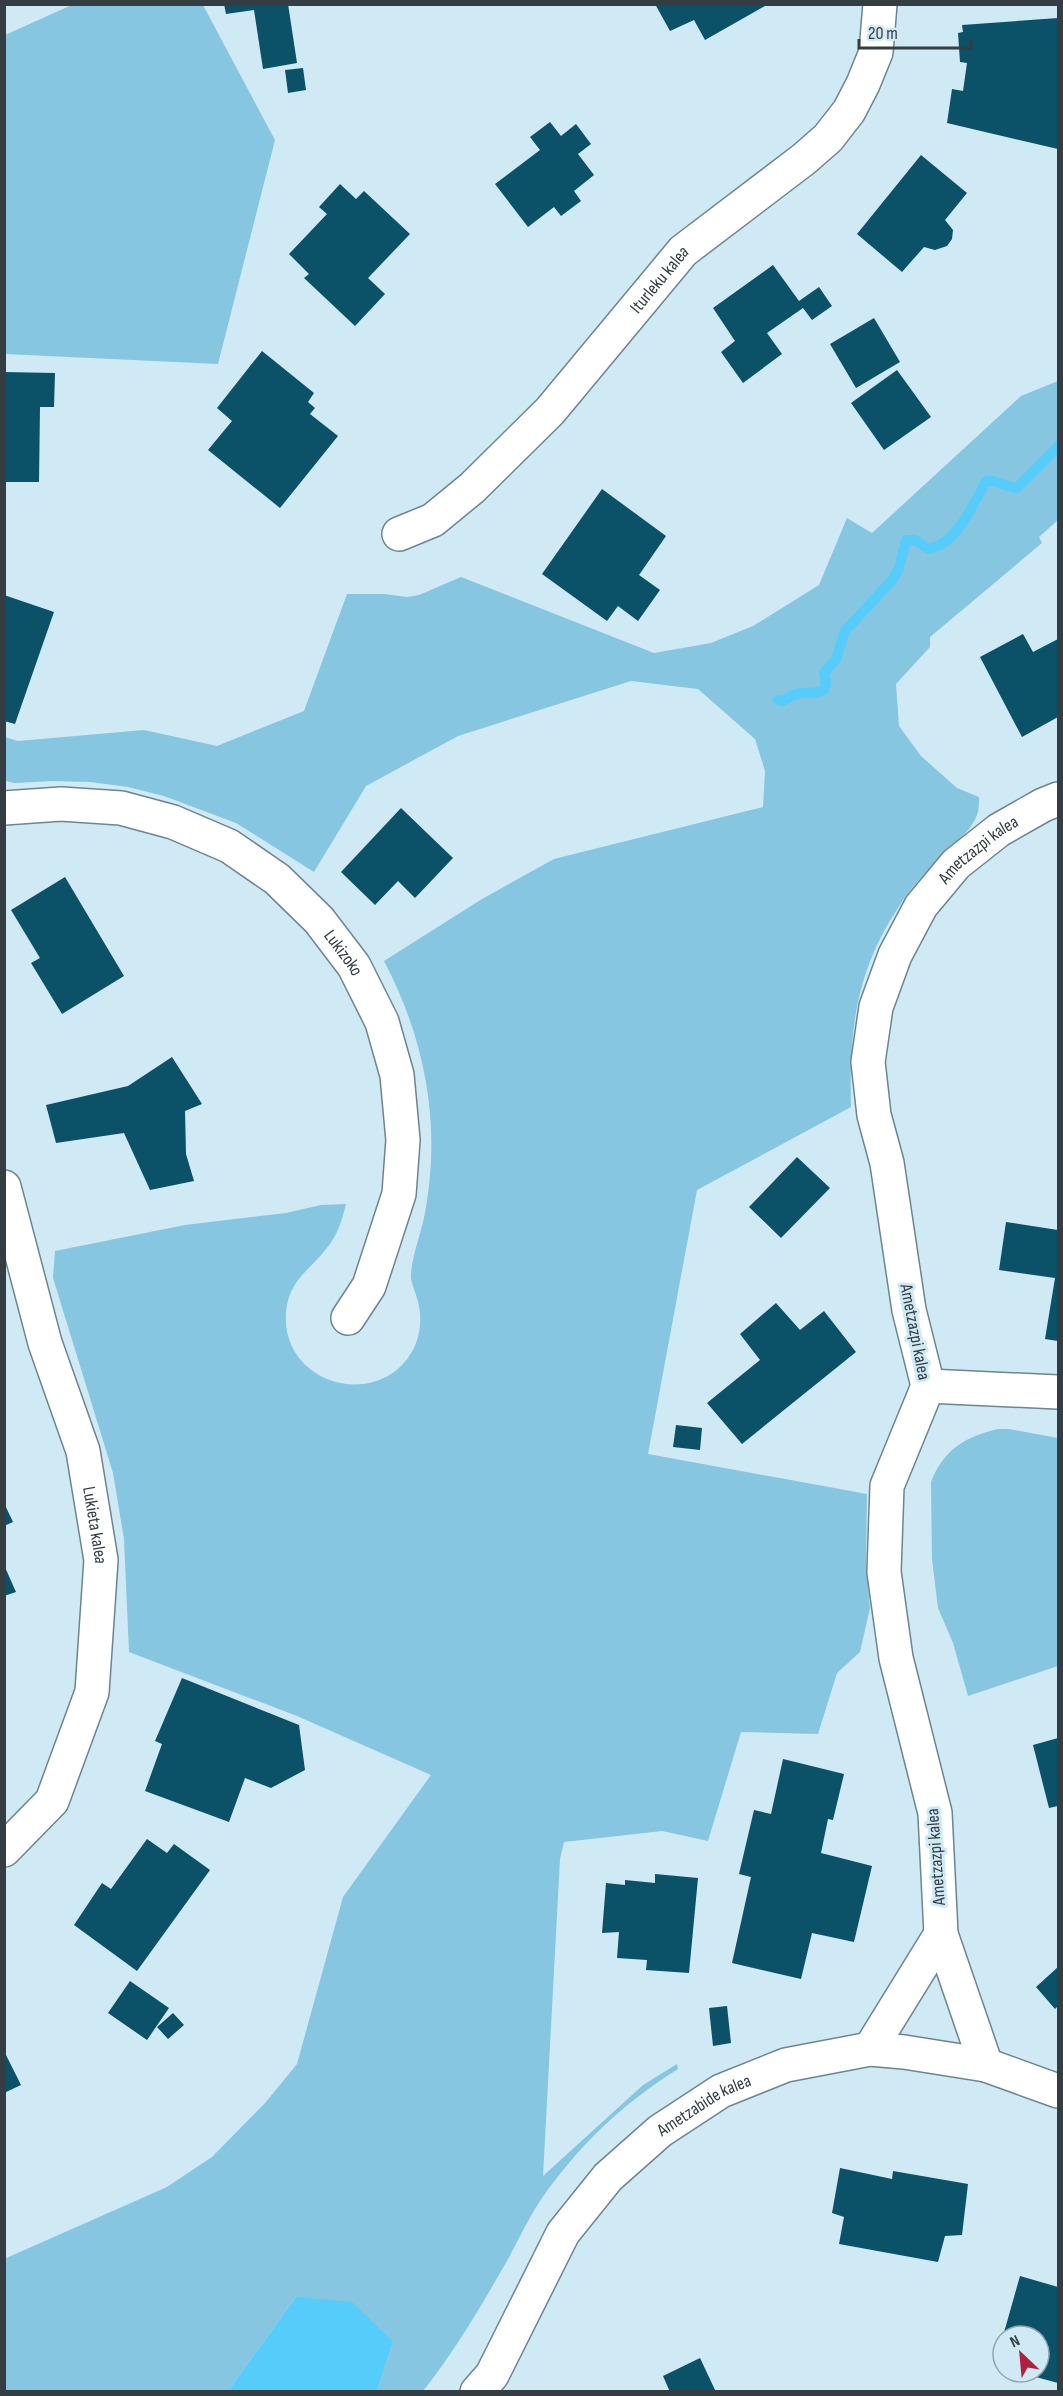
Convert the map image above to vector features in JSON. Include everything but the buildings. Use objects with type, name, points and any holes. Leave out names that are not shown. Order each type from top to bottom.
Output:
[{"type":"street","name":"Iturleku kalea","points":[[399,534],[433,520],[472,488],[550,411],[683,251],[804,159],[828,138],[849,111],[876,52],[880,4]]},
{"type":"street","name":"Ametzazpi kalea","points":[[986,2065],[941,1934],[935,1813],[896,1658],[884,1572],[887,1486],[928,1386],[909,1310],[887,1163],[874,1115],[868,1062],[876,1007],[894,955],[921,906],[956,864],[999,830],[1043,805],[1059,799]]},
{"type":"street","name":"Lukizoko","points":[[4,808],[61,804],[121,808],[173,822],[229,846],[278,879],[319,920],[354,966],[382,1022],[397,1075],[403,1140],[399,1194],[369,1286],[348,1318]]},
{"type":"street","name":"Lukieta kalea","points":[[4,1187],[45,1343],[83,1451],[101,1560],[92,1692],[52,1801],[4,1850]]},
{"type":"street","points":[[928,1386],[1059,1392]]},
{"type":"street","points":[[870,2049],[941,1934]]},
{"type":"street","name":"Ametzabide kalea","points":[[477,2391],[492,2375],[563,2233],[608,2176],[660,2130],[721,2091],[786,2065],[870,2049],[986,2065],[1059,2091]]},
{"type":"shaded area","points":[[74,4],[203,5],[275,140],[218,364],[5,354],[5,35]]},
{"type":"shaded area","points":[[1058,381],[1058,520],[1039,537],[1042,543],[930,637],[930,647],[896,684],[899,726],[921,756],[957,788],[979,797],[979,809],[968,829],[907,895],[874,951],[858,1000],[854,1025],[851,1107],[697,1190],[648,1454],[867,1494],[866,1563],[870,1608],[860,1652],[837,1673],[818,1734],[741,1732],[708,1841],[662,1831],[564,1842],[560,1859],[543,2176],[643,2085],[677,2064],[678,2069],[620,2111],[569,2162],[536,2208],[467,2328],[423,2391],[377,2391],[393,2342],[296,2297],[230,2388],[231,2391],[5,2391],[4,2259],[167,2187],[212,2157],[266,2102],[297,2064],[343,1897],[431,1775],[297,1716],[129,1652],[124,1539],[113,1473],[53,1278],[55,1251],[185,1225],[286,1213],[321,1205],[346,1204],[334,1238],[295,1284],[291,1292],[286,1312],[288,1337],[299,1358],[315,1373],[335,1382],[357,1384],[379,1380],[399,1368],[414,1348],[420,1328],[418,1301],[411,1273],[423,1224],[430,1175],[430,1111],[426,1080],[410,1019],[384,961],[482,899],[554,859],[763,807],[765,771],[755,739],[698,689],[631,681],[458,736],[366,786],[314,872],[236,823],[164,796],[128,787],[90,782],[15,783],[5,781],[5,737],[18,741],[144,730],[217,746],[304,711],[347,594],[384,594],[407,597],[419,595],[461,577],[654,653],[711,643],[753,626],[819,585],[847,518],[872,533],[1021,396]]},
{"type":"shaded area","points":[[998,1429],[1058,1438],[1058,1666],[968,1696],[953,1643],[938,1608],[932,1559],[931,1482],[942,1461],[957,1446],[975,1436]]},
{"type":"shaded area","points":[[296,2297],[352,2302],[393,2342],[377,2391],[231,2391],[230,2388]]},
{"type":"waterway","points":[[778,700],[783,701],[795,694],[824,690],[826,685],[824,673],[836,659],[845,631],[893,579],[899,568],[906,540],[915,540],[929,549],[939,545],[948,539],[964,521],[986,481],[1017,488],[1058,447]]}]
